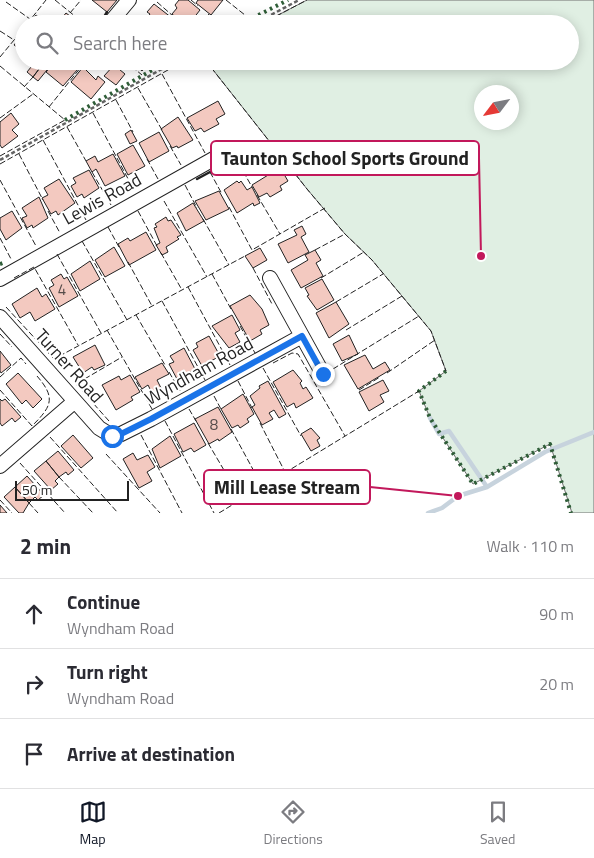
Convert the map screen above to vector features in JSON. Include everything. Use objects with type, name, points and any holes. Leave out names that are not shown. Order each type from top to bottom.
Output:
[{"type":"street","points":[[116,15],[129,0]]},
{"type":"street","name":"Lewis Road","points":[[0,279],[224,153]]},
{"type":"street","points":[[270,278],[323,374]]},
{"type":"street","name":"Turner Road","points":[[0,317],[104,433],[112,436]]},
{"type":"street","name":"Wyndham Road","points":[[112,436],[137,426],[302,336]]},
{"type":"street","points":[[0,466],[75,401]]},
{"type":"path","points":[[271,15],[299,0]]},
{"type":"path","points":[[0,160],[160,70]]},
{"type":"green space","points":[[307,0],[594,0],[594,513],[572,513],[550,444],[473,484],[430,418],[419,391],[446,371],[431,331],[372,260],[345,234],[213,70],[579,70],[579,15],[278,15]]},
{"type":"building","points":[[92,0],[117,0],[107,12]]},
{"type":"building","points":[[179,0],[188,0],[200,10],[196,15],[173,15],[172,14],[177,8],[175,5]]},
{"type":"building","points":[[198,0],[223,0],[211,15],[196,3]]},
{"type":"building","points":[[154,4],[168,15],[149,15],[147,12]]},
{"type":"building","points":[[29,70],[38,70],[33,77],[27,72]]},
{"type":"building","points":[[38,70],[47,70],[38,81],[33,77]]},
{"type":"building","points":[[48,70],[77,70],[63,86],[46,72]]},
{"type":"building","points":[[81,70],[86,70],[96,80],[98,76],[105,82],[91,99],[71,82]]},
{"type":"building","points":[[109,70],[120,70],[125,74],[116,85],[104,76]]},
{"type":"building","points":[[218,101],[225,114],[216,119],[219,124],[204,132],[201,128],[195,131],[187,118]]},
{"type":"building","points":[[11,113],[19,124],[12,130],[18,136],[2,148],[0,145],[0,122]]},
{"type":"building","points":[[178,117],[193,140],[178,148],[177,146],[172,148],[161,129]]},
{"type":"building","points":[[131,130],[137,141],[130,144],[125,134]]},
{"type":"building","points":[[159,132],[169,151],[149,162],[139,143]]},
{"type":"building","points":[[133,145],[145,166],[128,175],[117,154]]},
{"type":"building","points":[[113,154],[125,176],[105,186],[96,169],[92,172],[86,161],[95,156],[98,162]]},
{"type":"building","points":[[275,159],[288,181],[280,186],[282,190],[270,197],[267,193],[259,197],[252,185],[273,172],[268,163]]},
{"type":"building","points":[[89,170],[99,188],[84,198],[82,194],[77,197],[71,186],[76,183],[73,178]]},
{"type":"building","points":[[59,179],[75,203],[58,215],[56,211],[51,214],[42,198],[48,195],[44,188]]},
{"type":"building","points":[[237,181],[239,183],[241,181],[247,190],[252,187],[260,203],[254,206],[253,203],[237,213],[224,190]]},
{"type":"building","points":[[219,191],[229,209],[206,220],[195,201]]},
{"type":"building","points":[[39,197],[48,218],[33,228],[32,225],[27,228],[22,218],[27,216],[22,208]]},
{"type":"building","points":[[193,203],[204,221],[186,231],[177,213]]},
{"type":"building","points":[[12,211],[22,228],[6,240],[0,229],[0,218]]},
{"type":"building","points":[[166,217],[168,221],[171,220],[181,235],[177,237],[179,239],[166,247],[168,252],[162,255],[156,245],[160,243],[154,228],[157,227],[155,224]]},
{"type":"building","points":[[302,226],[306,234],[301,237],[309,252],[288,263],[278,244],[297,235],[294,230]]},
{"type":"building","points":[[146,232],[156,250],[129,265],[118,244],[128,238],[130,241]]},
{"type":"building","points":[[114,247],[125,266],[105,277],[95,260]]},
{"type":"building","points":[[260,248],[267,260],[253,268],[245,256]]},
{"type":"building","points":[[315,250],[321,260],[316,263],[323,276],[301,288],[291,270],[308,260],[305,255]]},
{"type":"building","points":[[90,261],[100,279],[80,291],[71,274]]},
{"type":"building","points":[[61,274],[64,279],[67,277],[78,296],[59,307],[49,288],[54,285],[51,280]]},
{"type":"building","points":[[322,279],[334,300],[317,310],[307,296],[309,295],[305,288]]},
{"type":"building","points":[[37,288],[42,297],[46,294],[55,309],[35,321],[30,312],[20,318],[12,304]]},
{"type":"building","points":[[250,295],[262,309],[269,325],[260,330],[262,334],[250,341],[230,306]]},
{"type":"building","points":[[336,302],[349,324],[329,338],[316,313]]},
{"type":"building","points":[[232,315],[240,330],[235,333],[240,342],[229,348],[212,326]]},
{"type":"building","points":[[349,335],[358,354],[342,361],[333,344]]},
{"type":"building","points":[[209,336],[220,356],[202,366],[193,350],[198,347],[196,343]]},
{"type":"building","points":[[95,345],[105,365],[94,370],[92,367],[83,373],[73,357]]},
{"type":"building","points":[[184,348],[195,369],[177,379],[169,364],[174,362],[170,356]]},
{"type":"building","points":[[0,351],[11,365],[1,373],[0,371]]},
{"type":"building","points":[[365,355],[373,369],[385,362],[390,370],[358,389],[344,365]]},
{"type":"building","points":[[162,363],[169,374],[157,380],[161,388],[152,393],[148,385],[142,389],[135,377]]},
{"type":"building","points":[[293,370],[302,381],[300,383],[303,389],[306,387],[313,398],[296,408],[294,403],[287,407],[273,382]]},
{"type":"building","points":[[18,373],[42,399],[33,408],[26,400],[22,404],[6,384]]},
{"type":"building","points":[[130,375],[140,392],[131,397],[133,400],[116,410],[102,385],[119,376],[121,380]]},
{"type":"building","points":[[383,380],[389,391],[380,395],[384,402],[369,411],[359,392]]},
{"type":"building","points":[[268,381],[286,414],[279,418],[274,410],[269,413],[273,419],[262,425],[252,407],[255,405],[250,396],[260,388],[259,386]]},
{"type":"building","points":[[243,394],[254,414],[247,419],[249,422],[240,428],[238,425],[232,428],[221,409]]},
{"type":"building","points":[[0,399],[2,401],[5,399],[21,417],[15,422],[12,418],[2,426],[0,423]]},
{"type":"building","points":[[218,407],[232,432],[219,441],[218,439],[209,444],[195,419]]},
{"type":"building","points":[[194,423],[206,445],[194,452],[191,448],[183,452],[174,434]]},
{"type":"building","points":[[311,428],[320,438],[317,440],[320,446],[311,451],[301,434]]},
{"type":"building","points":[[73,435],[93,458],[81,468],[61,446]]},
{"type":"building","points":[[170,436],[181,456],[160,468],[152,449]]},
{"type":"building","points":[[58,451],[74,470],[68,475],[66,472],[59,477],[46,461]]},
{"type":"building","points":[[133,453],[137,460],[148,455],[155,467],[147,472],[152,481],[139,488],[123,459]]},
{"type":"building","points":[[46,461],[59,477],[55,481],[58,484],[51,490],[34,471]]},
{"type":"building","points":[[27,476],[44,495],[38,500],[35,497],[29,503],[15,487]]},
{"type":"building","points":[[15,487],[29,503],[23,513],[19,513],[4,497]]},
{"type":"building","points":[[0,505],[7,513],[0,513]]},
{"type":"waterway","points":[[430,418],[439,434],[449,431],[487,487]]},
{"type":"waterway","points":[[428,513],[442,508],[458,496],[487,487],[545,452],[594,432]]},
{"type":"hedge","points":[[259,15],[288,0]]},
{"type":"hedge","points":[[65,120],[152,70]]},
{"type":"hedge","points":[[446,371],[419,391],[430,418],[473,484],[550,444],[571,513]]},
{"type":"fence","points":[[34,15],[46,0]]},
{"type":"fence","points":[[55,0],[74,15]]},
{"type":"fence","points":[[70,13],[81,0]]},
{"type":"fence","points":[[191,0],[198,6]]},
{"type":"fence","points":[[226,0],[245,15]]},
{"type":"fence","points":[[278,15],[307,0]]},
{"type":"fence","points":[[6,2],[24,15]]},
{"type":"fence","points":[[157,2],[172,15]]},
{"type":"fence","points":[[0,31],[14,40]]},
{"type":"fence","points":[[0,57],[15,39]]},
{"type":"fence","points":[[0,66],[65,120],[0,156]]},
{"type":"fence","points":[[49,107],[79,70]]},
{"type":"fence","points":[[136,70],[142,75]]},
{"type":"fence","points":[[0,164],[168,70]]},
{"type":"fence","points":[[213,70],[307,189],[345,234],[372,260],[431,331],[446,371]]},
{"type":"fence","points":[[162,74],[205,153]]},
{"type":"fence","points":[[24,87],[33,77]]},
{"type":"fence","points":[[138,88],[162,130]]},
{"type":"fence","points":[[0,118],[33,94]]},
{"type":"fence","points":[[116,100],[133,132]]},
{"type":"fence","points":[[93,113],[134,190]]},
{"type":"fence","points":[[67,127],[86,161]]},
{"type":"fence","points":[[43,140],[86,220]]},
{"type":"fence","points":[[170,146],[181,165]]},
{"type":"fence","points":[[19,154],[43,200]]},
{"type":"fence","points":[[147,159],[158,179]]},
{"type":"fence","points":[[239,164],[252,187]]},
{"type":"fence","points":[[92,172],[111,205]]},
{"type":"fence","points":[[210,172],[222,194]]},
{"type":"fence","points":[[0,180],[36,246]]},
{"type":"fence","points":[[185,185],[197,208]]},
{"type":"fence","points":[[257,195],[280,234]]},
{"type":"fence","points":[[164,201],[207,277]]},
{"type":"fence","points":[[229,207],[252,250],[325,208]]},
{"type":"fence","points":[[48,211],[60,233]]},
{"type":"fence","points":[[138,211],[157,246]]},
{"type":"fence","points":[[203,219],[229,265]]},
{"type":"fence","points":[[108,227],[119,247]]},
{"type":"fence","points":[[315,250],[345,234]]},
{"type":"fence","points":[[0,238],[11,259]]},
{"type":"fence","points":[[82,241],[127,320]]},
{"type":"fence","points":[[321,278],[364,252]]},
{"type":"fence","points":[[161,253],[182,290]]},
{"type":"fence","points":[[57,254],[101,333]]},
{"type":"fence","points":[[6,307],[54,359],[245,256]]},
{"type":"fence","points":[[128,262],[152,306]]},
{"type":"fence","points":[[14,278],[34,267],[78,345]]},
{"type":"fence","points":[[253,268],[272,304]]},
{"type":"fence","points":[[212,274],[231,309]]},
{"type":"fence","points":[[336,302],[383,274]]},
{"type":"fence","points":[[188,287],[230,365]]},
{"type":"fence","points":[[346,330],[402,296]]},
{"type":"fence","points":[[162,301],[205,380]]},
{"type":"fence","points":[[136,315],[165,365]]},
{"type":"fence","points":[[333,369],[419,316]]},
{"type":"fence","points":[[240,326],[255,353]]},
{"type":"fence","points":[[107,330],[152,409]]},
{"type":"fence","points":[[0,334],[12,347]]},
{"type":"fence","points":[[387,373],[435,340]]},
{"type":"fence","points":[[273,363],[292,353],[298,354],[345,436]]},
{"type":"fence","points":[[109,421],[76,384],[122,357]]},
{"type":"fence","points":[[0,377],[21,358],[26,364]]},
{"type":"fence","points":[[263,368],[301,436]]},
{"type":"fence","points":[[169,372],[180,391]]},
{"type":"fence","points":[[0,390],[32,426],[44,413],[49,402],[47,390],[37,376]]},
{"type":"fence","points":[[359,390],[380,377]]},
{"type":"fence","points":[[238,381],[252,408]]},
{"type":"fence","points":[[219,513],[419,391]]},
{"type":"fence","points":[[214,396],[222,411]]},
{"type":"fence","points":[[189,409],[196,421]]},
{"type":"fence","points":[[165,421],[214,513]]},
{"type":"fence","points":[[260,423],[285,472]]},
{"type":"fence","points":[[231,429],[262,486]]},
{"type":"fence","points":[[141,435],[182,513]]},
{"type":"fence","points":[[50,437],[118,513]]},
{"type":"fence","points":[[208,443],[241,499]]},
{"type":"fence","points":[[106,454],[160,513]]},
{"type":"fence","points":[[20,463],[65,513]]},
{"type":"fence","points":[[59,477],[93,513]]},
{"type":"fence","points":[[0,500],[12,513]]},
{"type":"fence","points":[[29,503],[38,513]]},
{"type":"wall","points":[[197,179],[210,172],[220,174],[229,169]]},
{"type":"place","name":"Taunton School Sports Ground","points":[[481,256]]},
{"type":"place","name":"Mill Lease Stream","points":[[458,496]]},
{"type":"route","points":[[112,436],[121,434],[151,419],[302,336],[323,374]]}]
